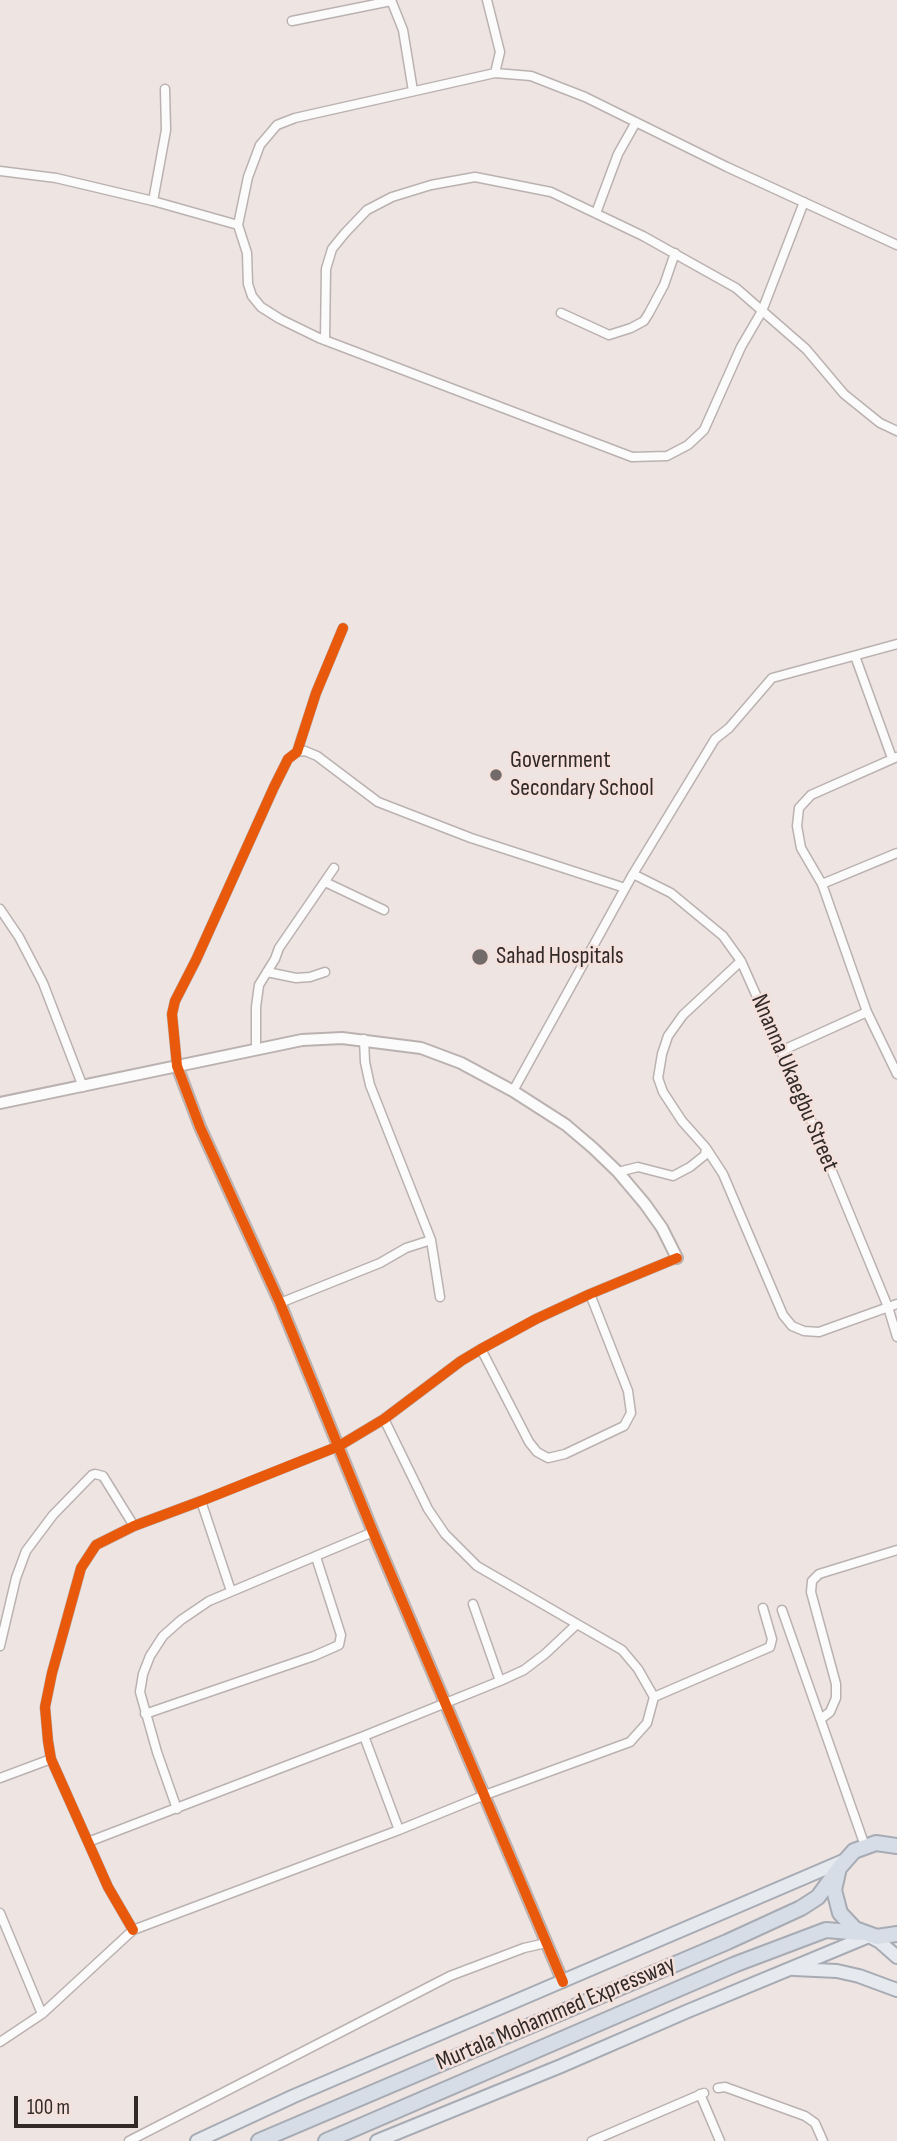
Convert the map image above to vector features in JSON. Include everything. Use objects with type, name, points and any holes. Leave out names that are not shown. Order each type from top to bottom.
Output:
[{"type":"highway","points":[[866,1934],[844,1919],[836,1905],[834,1890],[841,1864],[865,1846],[893,1842]]},
{"type":"highway","name":"Murtala Mohammed Expressway","points":[[258,2141],[801,1908],[818,1897],[841,1864]]},
{"type":"highway","name":"Murtala Mohammed Expressway","points":[[326,2141],[736,1964],[826,1930],[885,1937],[897,1934]]},
{"type":"main road","name":"Murtala Mohammed Expressway","points":[[197,2141],[294,2096],[841,1864]]},
{"type":"main road","points":[[377,2141],[791,1969],[866,1934],[880,1941],[897,1957]]},
{"type":"main road","points":[[791,1969],[837,1971],[897,1990]]},
{"type":"street","points":[[292,21],[391,0],[403,30],[413,91]]},
{"type":"street","points":[[487,0],[500,52],[495,73]]},
{"type":"street","points":[[804,202],[762,311],[741,347],[704,430],[688,446],[667,456],[632,457],[325,341],[261,307],[252,296],[248,284],[247,253],[238,225],[248,177],[260,145],[277,125],[295,118],[495,73],[531,76],[584,97],[727,167],[804,202],[897,245]]},
{"type":"street","points":[[153,201],[166,130],[165,89]]},
{"type":"street","points":[[596,213],[618,155],[636,122]]},
{"type":"street","points":[[0,171],[56,178],[238,225]]},
{"type":"street","points":[[325,341],[326,269],[332,249],[367,210],[392,197],[475,177],[551,192],[675,253],[736,288],[813,356],[844,394],[880,423],[897,431]]},
{"type":"street","points":[[561,313],[609,334],[631,328],[643,321],[649,313],[664,285],[675,253]]},
{"type":"street","points":[[297,752],[316,693],[343,628]]},
{"type":"street","points":[[513,1091],[633,874],[715,739],[729,728],[772,678],[897,644]]},
{"type":"street","points":[[855,656],[895,757],[810,795],[799,808],[797,826],[801,848],[822,884],[867,1012],[897,1074]]},
{"type":"street","points":[[563,1982],[373,1532],[281,1303],[200,1127],[177,1066],[172,1014],[175,1001],[274,787],[288,759],[297,752],[305,751],[317,756],[378,802],[471,838],[625,888]]},
{"type":"street","points":[[822,884],[897,853]]},
{"type":"street","points":[[256,1050],[259,985],[279,948],[334,868]]},
{"type":"street","name":"Nnanna Ukaegbu Street","points":[[633,874],[671,893],[723,936],[741,961],[781,1051],[897,1337]]},
{"type":"street","points":[[325,882],[384,910]]},
{"type":"street","points":[[0,909],[19,937],[43,982],[83,1087]]},
{"type":"street","points":[[741,961],[683,1015],[668,1036],[658,1078],[663,1091],[682,1121],[706,1148],[723,1174],[783,1315],[792,1326],[804,1331],[819,1332],[897,1304]]},
{"type":"street","points":[[267,972],[296,978],[325,972]]},
{"type":"street","points":[[781,1051],[867,1012]]},
{"type":"street","points":[[365,1039],[365,1062],[370,1085],[431,1240],[440,1297]]},
{"type":"street","points":[[0,1103],[302,1040],[365,1039],[421,1048],[461,1063],[513,1091],[566,1125],[618,1172],[662,1228],[677,1258],[536,1319],[481,1349],[384,1419],[340,1446],[134,1526],[96,1545],[81,1568],[45,1707],[51,1759],[108,1886],[133,1930]]},
{"type":"street","points":[[618,1172],[638,1167],[673,1176],[705,1155],[706,1148]]},
{"type":"street","points":[[281,1303],[431,1240]]},
{"type":"street","points":[[481,1349],[529,1442],[537,1452],[548,1458],[565,1454],[624,1426],[631,1413],[628,1391],[590,1294]]},
{"type":"street","points":[[0,2042],[42,2014],[133,1930],[630,1742],[647,1723],[654,1697],[638,1668],[622,1650],[477,1566],[445,1534],[428,1509],[384,1419]]},
{"type":"street","points":[[0,1646],[16,1578],[26,1550],[53,1515],[92,1475],[103,1476],[134,1526]]},
{"type":"street","points":[[201,1502],[231,1591]]},
{"type":"street","points":[[177,1808],[140,1692],[150,1656],[163,1636],[209,1601],[373,1532]]},
{"type":"street","points":[[822,1718],[831,1712],[836,1698],[836,1684],[811,1592],[812,1581],[819,1574],[897,1549]]},
{"type":"street","points":[[145,1714],[339,1645],[341,1635],[316,1557]]},
{"type":"street","points":[[473,1604],[500,1681]]},
{"type":"street","points":[[654,1697],[770,1647],[772,1639],[763,1608]]},
{"type":"street","points":[[782,1610],[865,1846]]},
{"type":"street","points":[[88,1842],[500,1681],[524,1670],[577,1624]]},
{"type":"street","points":[[365,1736],[399,1830]]},
{"type":"street","points":[[0,1778],[51,1759]]},
{"type":"street","points":[[0,1913],[42,2014]]},
{"type":"street","points":[[129,2141],[450,1976],[546,1942]]},
{"type":"street","points":[[718,2088],[725,2087],[805,2116],[815,2123],[823,2141]]},
{"type":"street","points":[[592,2141],[607,2138],[702,2094],[720,2141]]},
{"type":"cycle path","points":[[343,628],[316,693],[297,752],[288,759],[274,787],[175,1001],[172,1014],[177,1066],[200,1127],[280,1303],[373,1532],[563,1982]]},
{"type":"cycle path","points":[[133,1930],[108,1887],[51,1759],[48,1741],[45,1707],[52,1673],[81,1568],[96,1545],[134,1526],[339,1446],[384,1419],[481,1349],[536,1319],[677,1258]]},
{"type":"place","name":"Government Secondary School","points":[[496,775]]},
{"type":"place","name":"Sahad Hospitals","points":[[480,957]]}]
